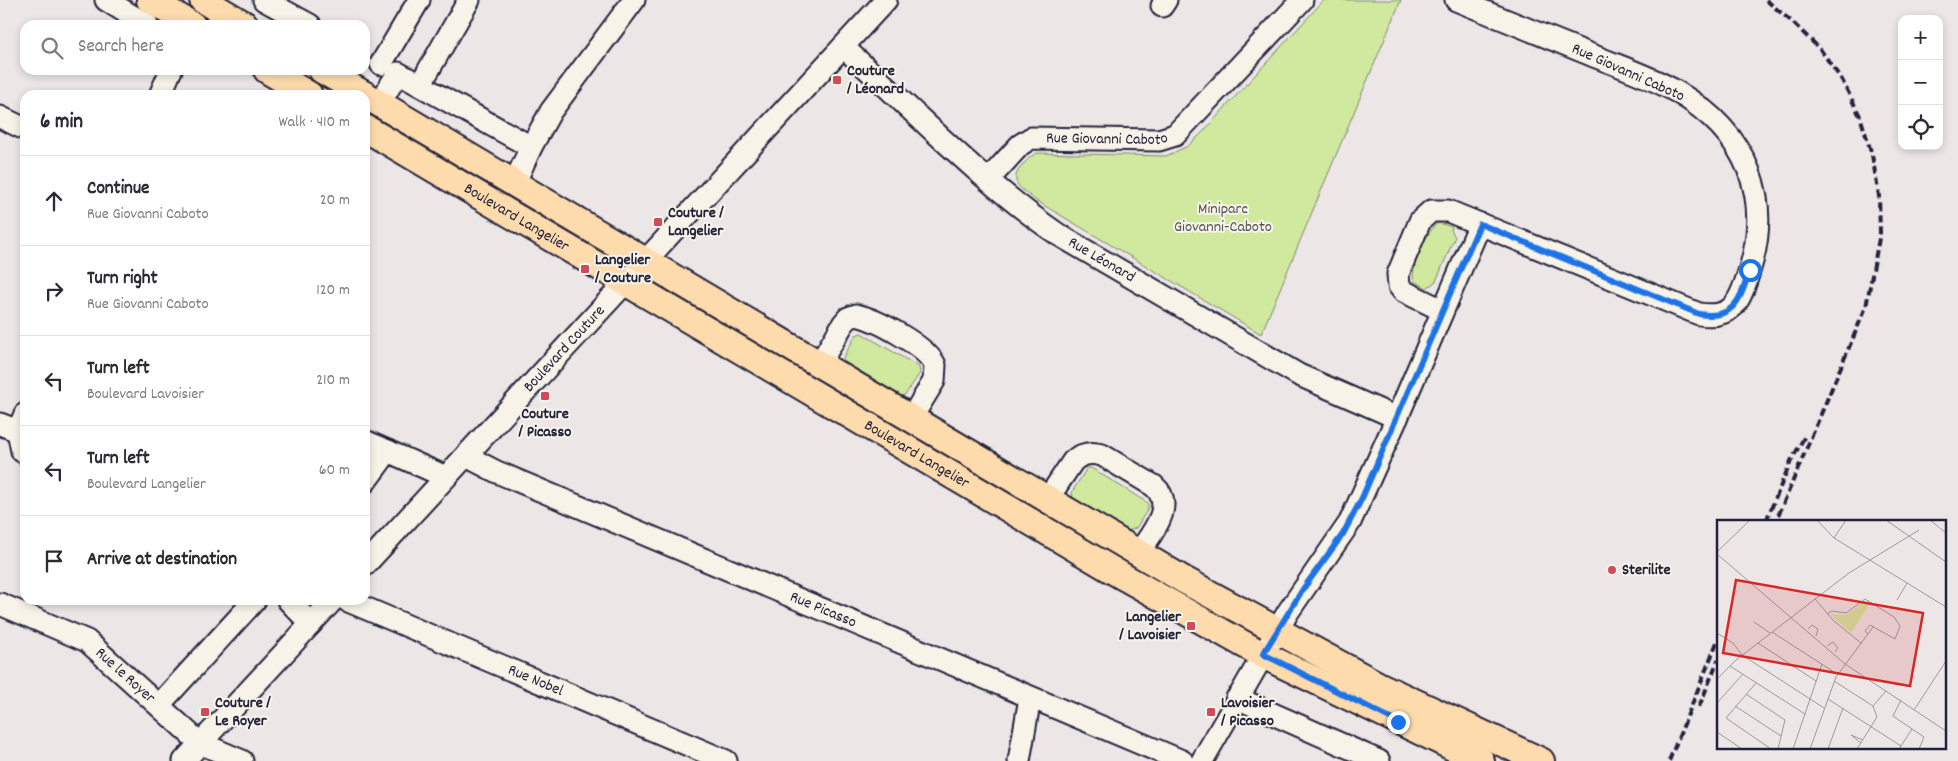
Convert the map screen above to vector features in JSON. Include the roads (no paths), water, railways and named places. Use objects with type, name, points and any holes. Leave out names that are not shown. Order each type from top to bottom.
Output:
[{"type":"main road","points":[[150,0],[183,20]]},
{"type":"main road","points":[[208,1],[238,20]]},
{"type":"main road","points":[[275,75],[301,90]]},
{"type":"main road","name":"Boulevard Langelier","points":[[331,75],[356,90]]},
{"type":"main road","name":"Boulevard Langelier","points":[[370,98],[1138,554],[1378,685],[1541,761]]},
{"type":"main road","name":"Boulevard Langelier","points":[[370,131],[1071,546],[1263,654],[1481,761]]},
{"type":"street","points":[[106,0],[139,20]]},
{"type":"street","points":[[264,0],[301,20]]},
{"type":"street","points":[[370,98],[381,64],[419,0]]},
{"type":"street","points":[[420,85],[469,0]]},
{"type":"street","points":[[514,184],[531,147],[552,111],[634,0]]},
{"type":"street","name":"Boulevard Couture","points":[[370,560],[886,0]]},
{"type":"street","name":"Rue Giovanni Caboto","points":[[989,179],[1020,145],[1031,138],[1151,140],[1168,139],[1175,135],[1302,0]]},
{"type":"street","name":"Rue Giovanni Caboto","points":[[1442,310],[1408,294],[1399,286],[1398,274],[1420,221],[1431,211],[1440,210],[1480,224],[1699,314],[1711,316],[1724,314],[1735,306],[1742,294],[1750,270],[1759,226],[1755,187],[1749,168],[1732,137],[1706,112],[1676,91],[1456,0]]},
{"type":"street","name":"Rue Léonard","points":[[844,46],[989,179],[1034,218],[1059,235],[1284,367],[1314,383],[1397,418]]},
{"type":"street","points":[[381,64],[531,147]]},
{"type":"street","points":[[162,90],[169,75]]},
{"type":"street","points":[[0,117],[20,127]]},
{"type":"street","points":[[1202,761],[1237,698],[1303,589],[1350,522],[1480,224]]},
{"type":"street","name":"Boulevard Langelier","points":[[819,365],[843,324],[848,318],[856,315],[873,321],[924,350],[935,365],[934,381],[910,420]]},
{"type":"street","points":[[14,423],[20,445]]},
{"type":"street","points":[[370,443],[446,477]]},
{"type":"street","points":[[370,475],[388,451]]},
{"type":"street","points":[[1047,500],[1073,461],[1086,453],[1102,455],[1154,486],[1164,500],[1160,518],[1138,554]]},
{"type":"street","name":"Rue Picasso","points":[[466,456],[497,472],[1182,761]]},
{"type":"street","name":"Rue le Royer","points":[[0,604],[87,641],[200,743],[242,761]]},
{"type":"street","points":[[158,705],[250,605]]},
{"type":"street","points":[[293,605],[311,624]]},
{"type":"street","points":[[184,761],[328,605]]},
{"type":"street","name":"Rue Nobel","points":[[358,605],[726,761]]},
{"type":"street","points":[[1018,761],[1030,698]]},
{"type":"street","points":[[1237,698],[1379,761]]},
{"type":"railway","points":[[1766,0],[1820,49],[1842,80],[1860,116],[1872,155],[1879,196],[1880,233],[1866,307],[1776,520]]},
{"type":"railway","points":[[1766,520],[1791,461],[1806,434]]},
{"type":"railway","points":[[1669,761],[1717,642]]},
{"type":"railway","points":[[1699,707],[1717,662]]},
{"type":"place","name":"Couture / Léonard","points":[[837,80]]},
{"type":"place","name":"Couture / Langelier","points":[[658,222]]},
{"type":"place","name":"Langelier / Couture","points":[[585,269]]},
{"type":"place","name":"Couture / Picasso","points":[[545,396]]},
{"type":"place","name":"Sterilite","points":[[1612,570]]},
{"type":"place","name":"Langelier / Lavoisier","points":[[1191,626]]},
{"type":"place","name":"Couture / Le Royer","points":[[205,712]]},
{"type":"place","name":"Lavoisier / Picasso","points":[[1211,712]]},
{"type":"park label","name":"Miniparc Giovanni-Caboto","points":[[1223,218]]}]
